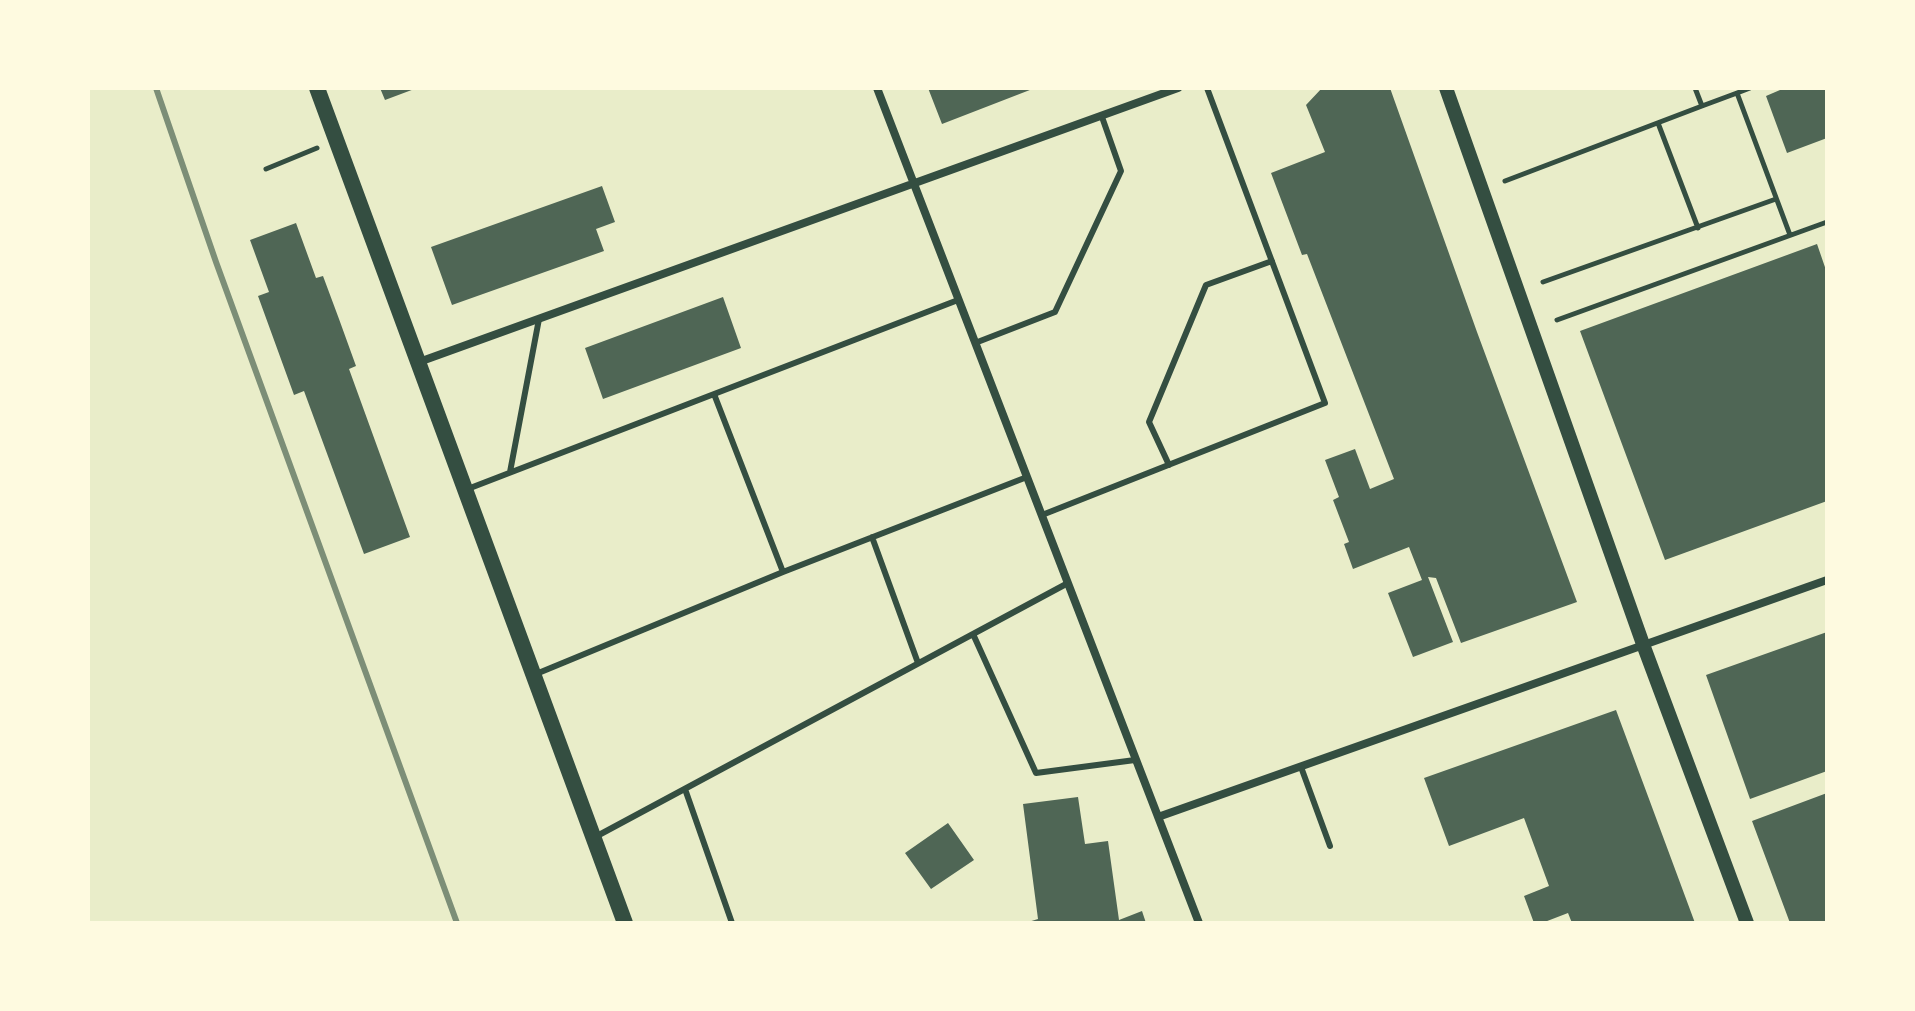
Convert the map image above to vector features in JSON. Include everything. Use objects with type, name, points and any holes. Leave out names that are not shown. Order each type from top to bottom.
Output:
[{"type":"main road","points":[[317,88],[625,923]]},
{"type":"street","points":[[877,88],[1199,923]]},
{"type":"street","points":[[417,363],[1178,88]]},
{"type":"street","points":[[1446,88],[1644,647],[1747,923]]},
{"type":"street","points":[[1158,817],[1827,580]]},
{"type":"lane","points":[[1042,515],[1325,403],[1207,88]]},
{"type":"lane","points":[[975,343],[1055,312],[1121,171],[1102,117]]},
{"type":"lane","points":[[1169,465],[1149,422],[1206,285],[1272,261]]},
{"type":"lane","points":[[464,490],[958,300]]},
{"type":"lane","points":[[510,472],[539,319]]},
{"type":"lane","points":[[714,394],[783,572]]},
{"type":"lane","points":[[533,675],[783,572],[1027,477]]},
{"type":"lane","points":[[872,537],[918,663]]},
{"type":"lane","points":[[594,838],[1068,583]]},
{"type":"lane","points":[[973,634],[1036,773],[1135,760]]},
{"type":"lane","points":[[1301,767],[1330,846]]},
{"type":"lane","points":[[685,789],[732,923]]},
{"type":"path","points":[[1695,88],[1702,106]]},
{"type":"path","points":[[1505,181],[1750,88]]},
{"type":"path","points":[[1737,93],[1790,235]]},
{"type":"path","points":[[1658,123],[1698,228]]},
{"type":"path","points":[[266,169],[335,141]]},
{"type":"path","points":[[1543,282],[1776,199]]},
{"type":"path","points":[[1557,320],[1827,222]]},
{"type":"building","points":[[380,88],[417,88],[385,100]]},
{"type":"building","points":[[928,88],[1035,88],[942,124]]},
{"type":"building","points":[[1322,88],[1390,88],[1577,602],[1461,643],[1436,578],[1428,577],[1453,642],[1413,657],[1388,593],[1422,580],[1409,547],[1353,569],[1344,544],[1349,542],[1333,500],[1339,497],[1325,460],[1355,449],[1370,489],[1394,479],[1307,254],[1302,255],[1271,173],[1325,152],[1306,105]]},
{"type":"building","points":[[1779,88],[1827,88],[1827,138],[1787,153],[1766,96]]},
{"type":"building","points":[[602,186],[615,222],[596,229],[604,251],[452,305],[431,247]]},
{"type":"building","points":[[296,223],[316,278],[323,276],[339,319],[356,366],[349,369],[410,537],[364,554],[304,391],[294,395],[258,296],[269,292],[250,240]]},
{"type":"building","points":[[1817,244],[1827,273],[1827,501],[1665,560],[1580,331]]},
{"type":"building","points":[[723,297],[741,348],[603,399],[585,348]]},
{"type":"building","points":[[1827,632],[1827,771],[1750,799],[1706,675]]},
{"type":"building","points":[[1616,710],[1695,923],[1572,923],[1568,913],[1534,923],[1524,896],[1549,886],[1524,818],[1449,846],[1424,778]]},
{"type":"building","points":[[1827,793],[1827,923],[1790,923],[1752,821]]},
{"type":"building","points":[[1078,797],[1085,844],[1108,841],[1119,920],[1142,911],[1146,923],[1025,923],[1038,919],[1023,804]]},
{"type":"building","points":[[948,823],[974,860],[931,889],[905,853]]},
{"type":"railway","points":[[156,88],[216,262],[457,923]]}]
